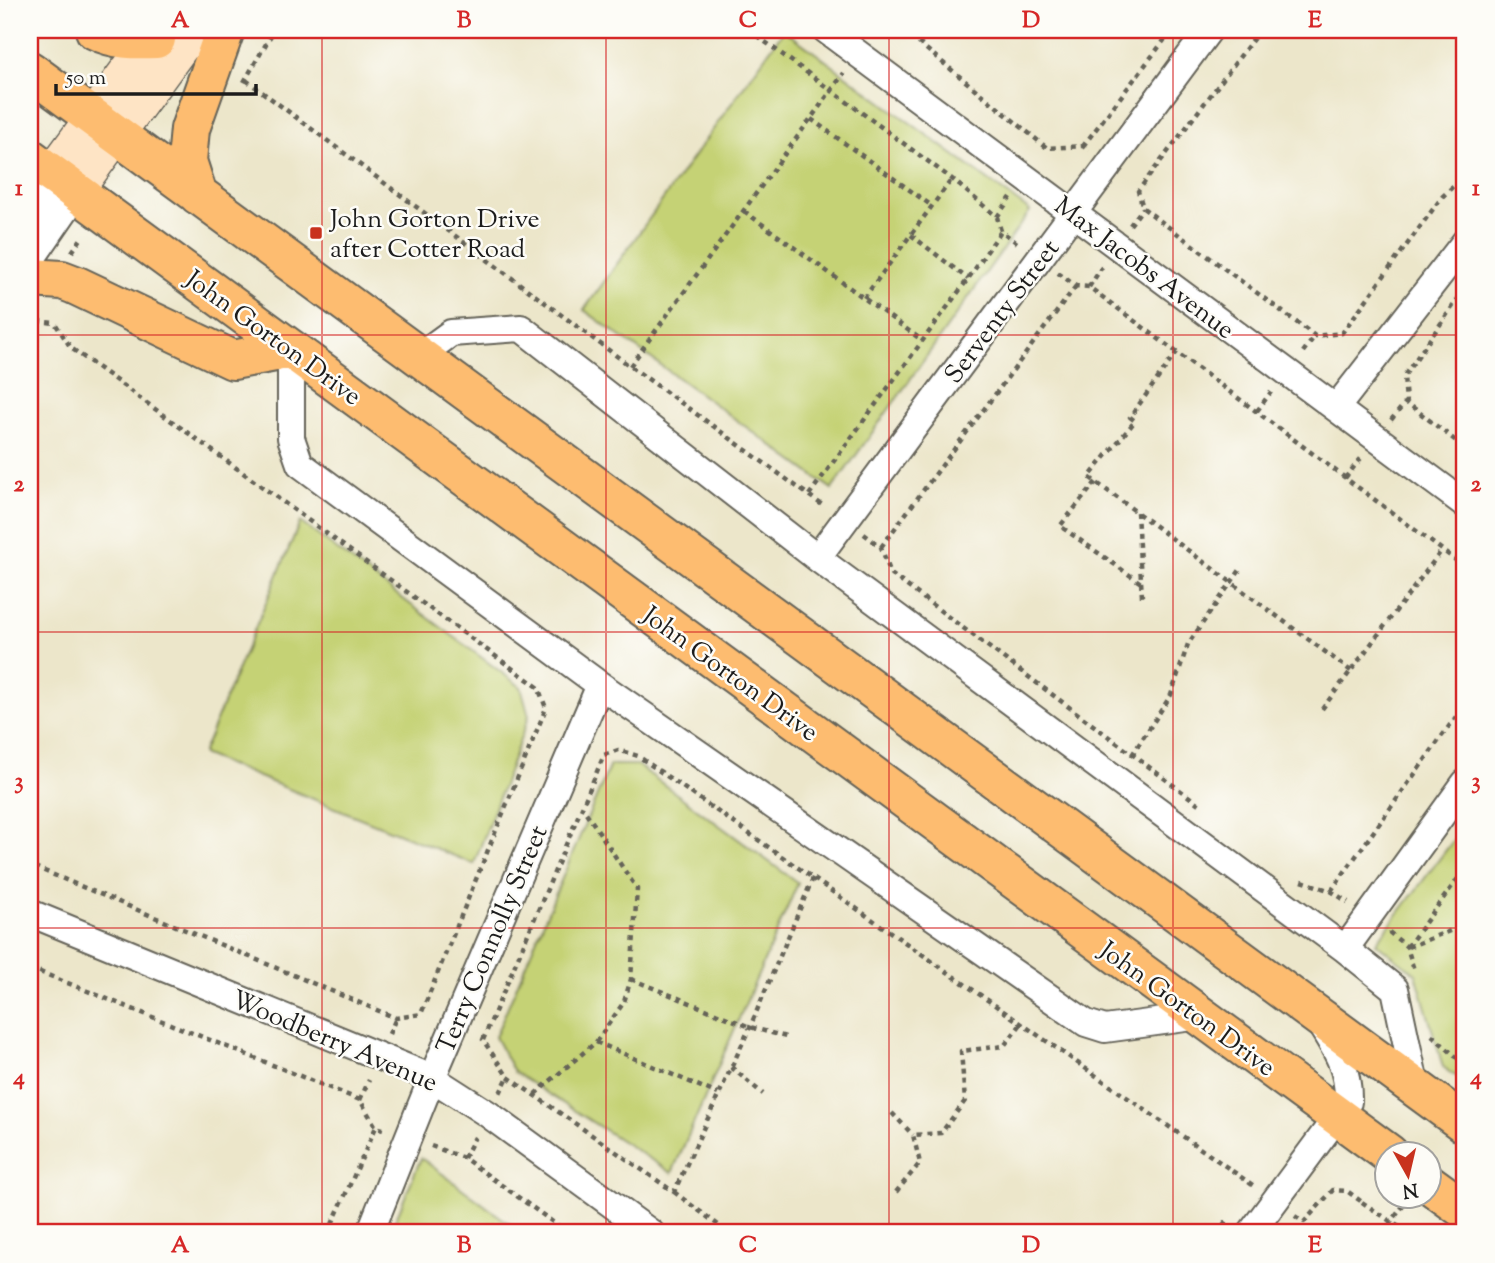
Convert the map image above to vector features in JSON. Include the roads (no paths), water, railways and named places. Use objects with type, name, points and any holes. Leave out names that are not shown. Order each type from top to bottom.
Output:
[{"type":"main road","points":[[95,30],[108,37],[128,40],[160,34]]},
{"type":"main road","points":[[52,175],[105,126],[192,30]]},
{"type":"main road","points":[[198,195],[187,161],[190,129],[225,30]]},
{"type":"main road","points":[[105,126],[160,34]]},
{"type":"main road","points":[[30,71],[1439,1105]]},
{"type":"main road","name":"John Gorton Drive","points":[[52,175],[1372,1142]]},
{"type":"main road","points":[[30,278],[62,280],[75,285],[233,360],[291,349]]},
{"type":"street","name":"Max Jacobs Avenue","points":[[826,30],[1465,504]]},
{"type":"street","name":"Serventy Street","points":[[817,558],[1209,30]]},
{"type":"street","points":[[30,208],[52,175]]},
{"type":"street","points":[[30,255],[52,175]]},
{"type":"street","points":[[1336,408],[1465,242]]},
{"type":"street","points":[[418,357],[451,333],[521,328],[817,558],[1345,949],[1395,989],[1439,1105]]},
{"type":"street","points":[[291,349],[290,438],[300,464],[600,685],[1087,1023],[1105,1029],[1200,1016]]},
{"type":"street","name":"Terry Connolly Street","points":[[370,1233],[432,1078],[600,685]]},
{"type":"street","points":[[1345,949],[1465,783]]},
{"type":"street","name":"Woodberry Avenue","points":[[30,913],[432,1078],[488,1114],[652,1233]]},
{"type":"street","points":[[1251,1233],[1348,1102],[1349,1081],[1334,1046],[1311,1011]]},
{"type":"place","name":"John Gorton Drive after Cotter Road","points":[[316,233]]}]
